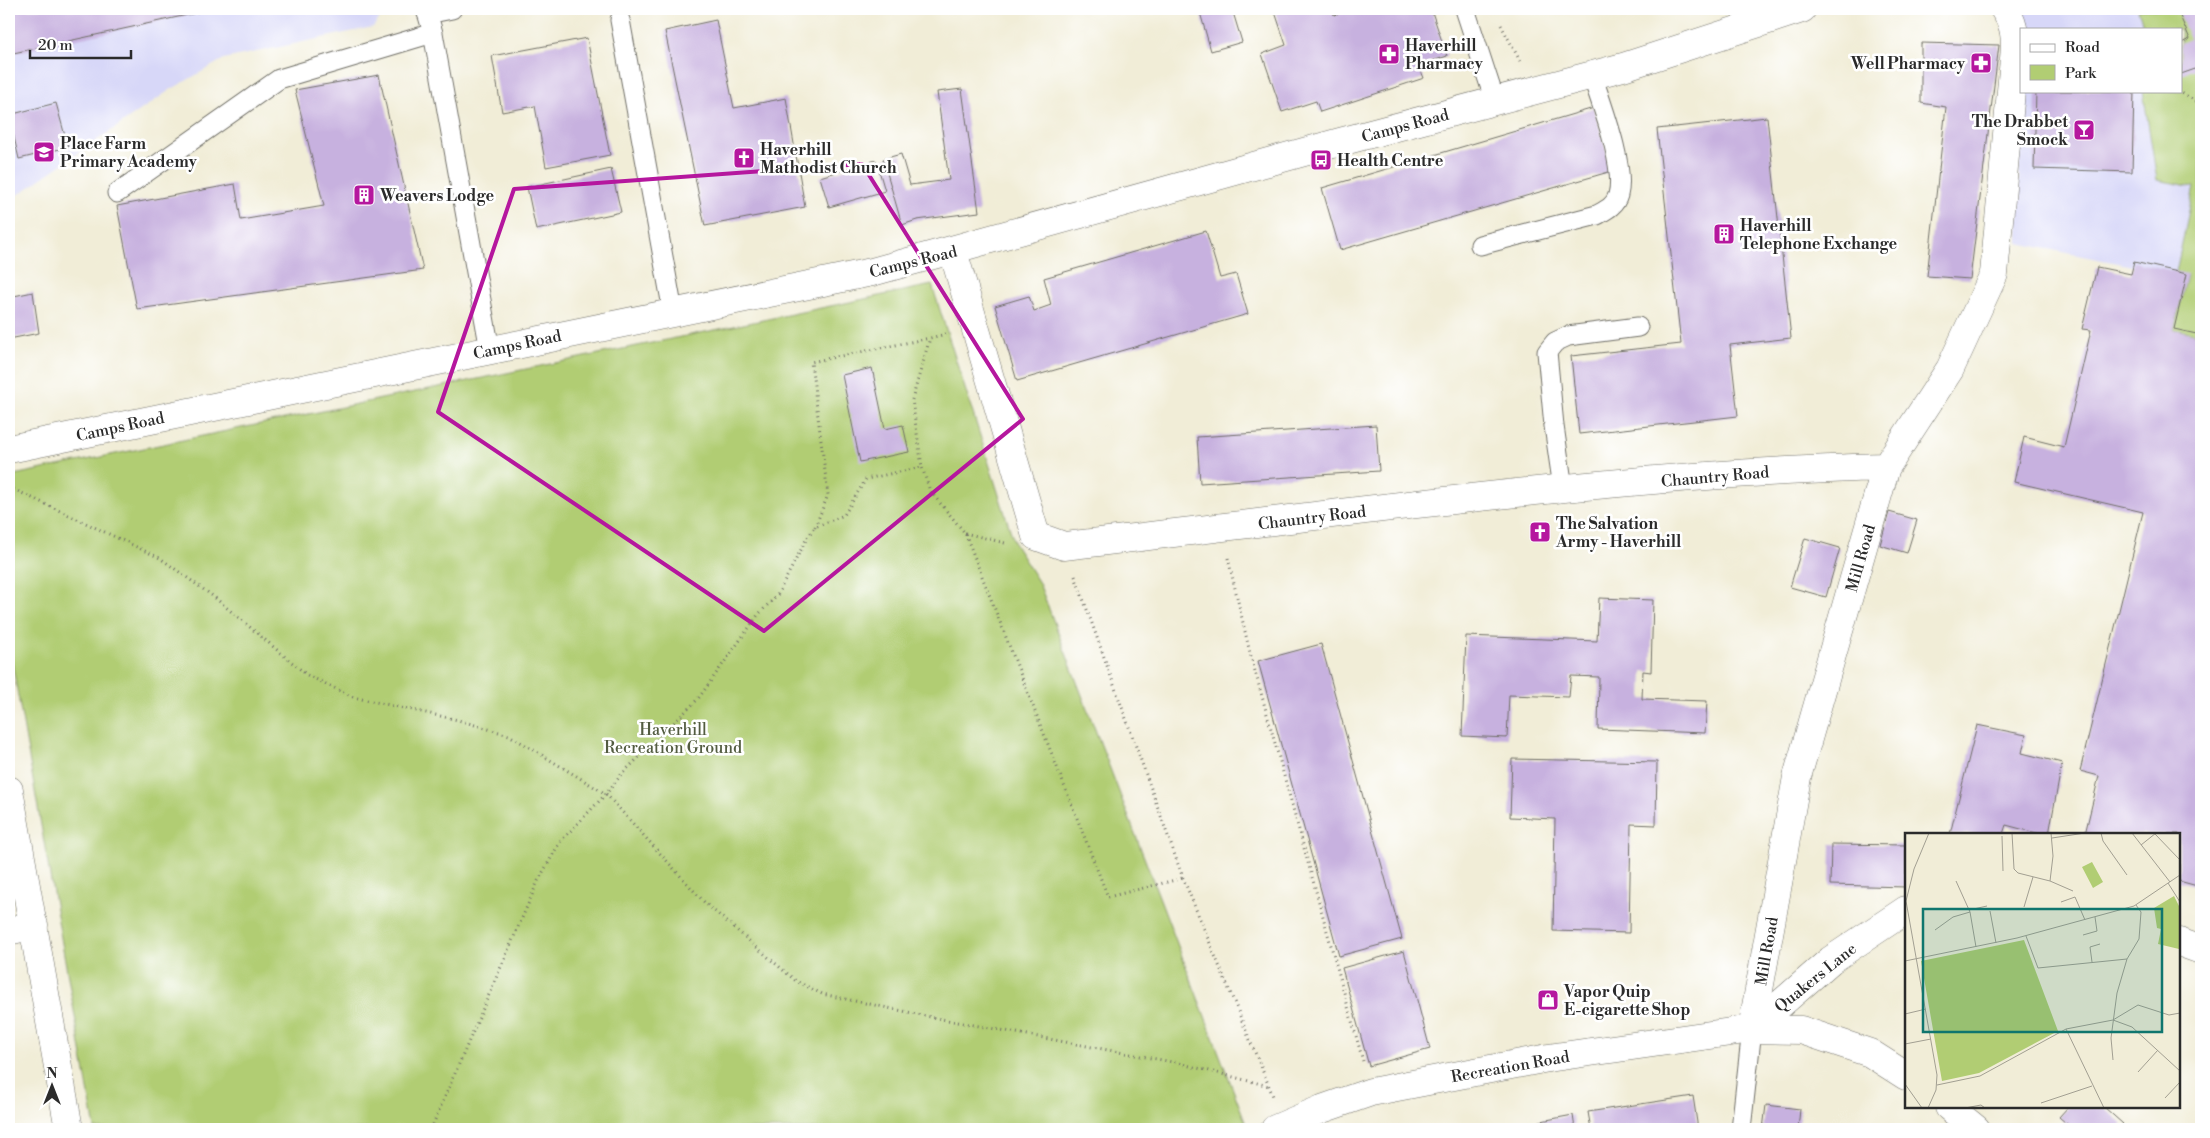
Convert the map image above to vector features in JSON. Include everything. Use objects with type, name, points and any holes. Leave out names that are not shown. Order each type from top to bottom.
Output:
[{"type":"street","name":"Camps Road","points":[[9,448],[872,272],[1340,142],[1623,67],[1802,9]]},
{"type":"street","name":"Mill Road","points":[[1752,1029],[1797,777],[1886,467],[1950,369],[1994,274],[2015,48],[2015,33],[2009,16],[2004,9]]},
{"type":"street","points":[[953,251],[1036,536]]},
{"type":"street","name":"Chauntry Road","points":[[1036,536],[1064,546],[1508,492],[1803,469],[1886,467]]},
{"type":"street","points":[[9,790],[21,928],[69,1129]]},
{"type":"street","name":"Quakers Lane","points":[[1752,1029],[1831,960],[1905,911]]},
{"type":"street","points":[[2180,942],[2201,950]]},
{"type":"street","name":"Recreation Road","points":[[1280,1127],[1326,1119],[1371,1092],[1548,1058],[1752,1029],[1801,1030],[1870,1053],[1905,1075]]},
{"type":"street","points":[[1950,1108],[1976,1129]]},
{"type":"lane","points":[[452,9],[427,12],[433,33],[490,350]]},
{"type":"lane","points":[[1465,9],[1495,101]]},
{"type":"lane","points":[[620,20],[673,312]]},
{"type":"lane","points":[[117,193],[279,78],[433,33]]},
{"type":"lane","points":[[1480,245],[1597,215],[1610,208],[1618,195],[1618,165],[1592,75]]},
{"type":"lane","points":[[1563,488],[1554,426],[1547,352],[1555,342],[1568,336],[1638,328]]},
{"type":"lane","name":"Mill Road","points":[[1741,1129],[1752,1029]]},
{"type":"path","points":[[1496,17],[1535,90]]},
{"type":"path","points":[[2180,92],[2201,104]]},
{"type":"path","points":[[2201,252],[2201,257]]},
{"type":"path","points":[[431,1129],[538,881],[560,842],[606,794],[621,774],[698,699],[758,615],[778,594],[806,540],[815,527],[828,495],[811,362],[930,338],[974,325]]},
{"type":"path","points":[[930,338],[912,400],[922,468],[930,491],[965,533],[1108,897],[1184,878]]},
{"type":"path","points":[[815,527],[844,515],[866,479],[922,468]]},
{"type":"path","points":[[9,487],[160,558],[214,597],[307,675],[353,697],[458,720],[510,735],[606,794],[705,903],[796,981],[822,994],[931,1017],[1178,1063],[1269,1086]]},
{"type":"path","points":[[1221,528],[1250,653],[1371,1092]]},
{"type":"path","points":[[965,533],[1015,545],[1036,536]]},
{"type":"path","points":[[1064,546],[1184,878],[1269,1086],[1280,1127]]},
{"type":"highlighted area","points":[[862,164],[1023,419],[764,631],[438,412],[514,189]]},
{"type":"shaded area","name":"Place Farm Primary Academy","points":[[9,9],[384,9],[385,12],[373,27],[224,59],[170,90],[9,201]]},
{"type":"shaded area","points":[[2011,9],[2201,9],[2201,280],[2018,243],[2020,92],[2182,92],[2182,28],[2021,28],[2021,23]]},
{"type":"green space","points":[[2138,9],[2201,9],[2201,335],[2174,329],[2187,275],[2176,272],[2194,187],[2157,180],[2143,92],[2182,92],[2182,28],[2144,28]]},
{"type":"green space","name":"Haverhill Recreation Ground","points":[[932,285],[1015,545],[1039,583],[1247,1126],[1241,1129],[95,1129],[9,645],[9,476]]},
{"type":"building","points":[[9,9],[210,9],[210,10],[9,54]]},
{"type":"building","points":[[1199,9],[1232,9],[1242,42],[1211,51]]},
{"type":"building","points":[[1274,9],[1332,9],[1334,15],[1353,9],[1431,9],[1447,56],[1419,66],[1424,78],[1320,112],[1316,101],[1282,112],[1262,54],[1286,45]]},
{"type":"building","points":[[2192,9],[2201,9],[2201,67],[2182,74],[2182,43],[2190,39],[2179,14]]},
{"type":"building","name":"Haverhill Mathodist Church","points":[[716,20],[734,108],[786,98],[805,207],[705,226],[665,31]]},
{"type":"building","points":[[587,38],[610,155],[546,167],[535,106],[502,112],[492,56]]},
{"type":"building","points":[[1921,43],[1999,45],[1970,279],[1927,276],[1946,107],[1921,103]]},
{"type":"building","name":"Weavers Lodge","points":[[379,75],[423,270],[137,309],[117,206],[235,184],[241,220],[324,206],[295,90]]},
{"type":"building","points":[[962,89],[979,212],[917,220],[902,225],[883,159],[901,154],[910,185],[949,180],[937,92]]},
{"type":"building","name":"The Drabbet Smock","points":[[2036,92],[2134,92],[2132,172],[2034,169]]},
{"type":"building","points":[[56,103],[68,147],[19,159],[9,115]]},
{"type":"building","points":[[1594,108],[1612,171],[1340,250],[1322,188]]},
{"type":"building","name":"Haverhill Telephone Exchange","points":[[1767,117],[1791,338],[1730,345],[1738,416],[1579,434],[1571,356],[1681,344],[1657,129]]},
{"type":"building","points":[[876,160],[885,191],[829,207],[820,177]]},
{"type":"building","points":[[611,169],[621,212],[536,230],[527,187]]},
{"type":"building","points":[[1206,231],[1220,278],[1236,274],[1248,314],[1017,381],[995,306],[1029,296],[1034,311],[1051,305],[1044,278]]},
{"type":"building","points":[[2134,262],[2187,274],[2174,329],[2201,335],[2201,887],[2180,881],[2180,833],[2085,833],[2099,776],[2080,771],[2143,512],[2014,482],[2024,437],[2064,447],[2091,330],[2082,329],[2097,267],[2131,274]]},
{"type":"building","points":[[33,292],[39,333],[9,339],[9,297]]},
{"type":"building","points":[[872,368],[885,429],[903,425],[909,452],[860,462],[842,375]]},
{"type":"building","points":[[1376,425],[1379,471],[1200,483],[1197,437]]},
{"type":"building","points":[[1889,512],[1917,520],[1907,553],[1880,545]]},
{"type":"building","points":[[1805,538],[1840,548],[1826,597],[1790,587]]},
{"type":"building","points":[[1599,598],[1653,600],[1651,672],[1643,671],[1642,699],[1707,701],[1705,733],[1598,729],[1599,677],[1571,676],[1569,697],[1509,695],[1507,738],[1462,736],[1466,636],[1597,641]]},
{"type":"building","points":[[1321,644],[1402,939],[1339,956],[1258,661]]},
{"type":"building","points":[[1977,725],[2026,735],[2022,753],[2062,763],[2049,833],[2036,833],[2006,825],[2003,833],[1950,833]]},
{"type":"building","points":[[1512,759],[1657,762],[1656,825],[1631,824],[1629,933],[1553,931],[1555,819],[1510,817]]},
{"type":"building","points":[[1831,844],[1905,845],[1905,887],[1830,885]]},
{"type":"building","points":[[1404,951],[1430,1049],[1369,1066],[1342,968]]},
{"type":"building","points":[[1693,1096],[1698,1129],[1591,1129],[1588,1112]]},
{"type":"building","points":[[1766,1105],[1800,1109],[1798,1129],[1763,1129]]},
{"type":"building","points":[[2067,1108],[2105,1108],[2123,1124],[2118,1129],[2073,1129],[2059,1117]]},
{"type":"building","points":[[1573,1115],[1575,1129],[1521,1129],[1520,1125]]},
{"type":"place","name":"Haverhill Pharmacy","points":[[1389,54]]},
{"type":"place","name":"Well Pharmacy","points":[[1981,63]]},
{"type":"place","name":"The Drabbet Smock","points":[[2084,130]]},
{"type":"place","name":"Place Farm Primary Academy","points":[[44,152]]},
{"type":"place","name":"Haverhill Mathodist Church","points":[[744,158]]},
{"type":"place","name":"Health Centre","points":[[1321,160]]},
{"type":"place","name":"Weavers Lodge","points":[[364,195]]},
{"type":"place","name":"Haverhill Telephone Exchange","points":[[1724,234]]},
{"type":"place","name":"The Salvation Army - Haverhill","points":[[1540,532]]},
{"type":"place","name":"Vapor Quip E-cigarette Shop","points":[[1548,1000]]}]
